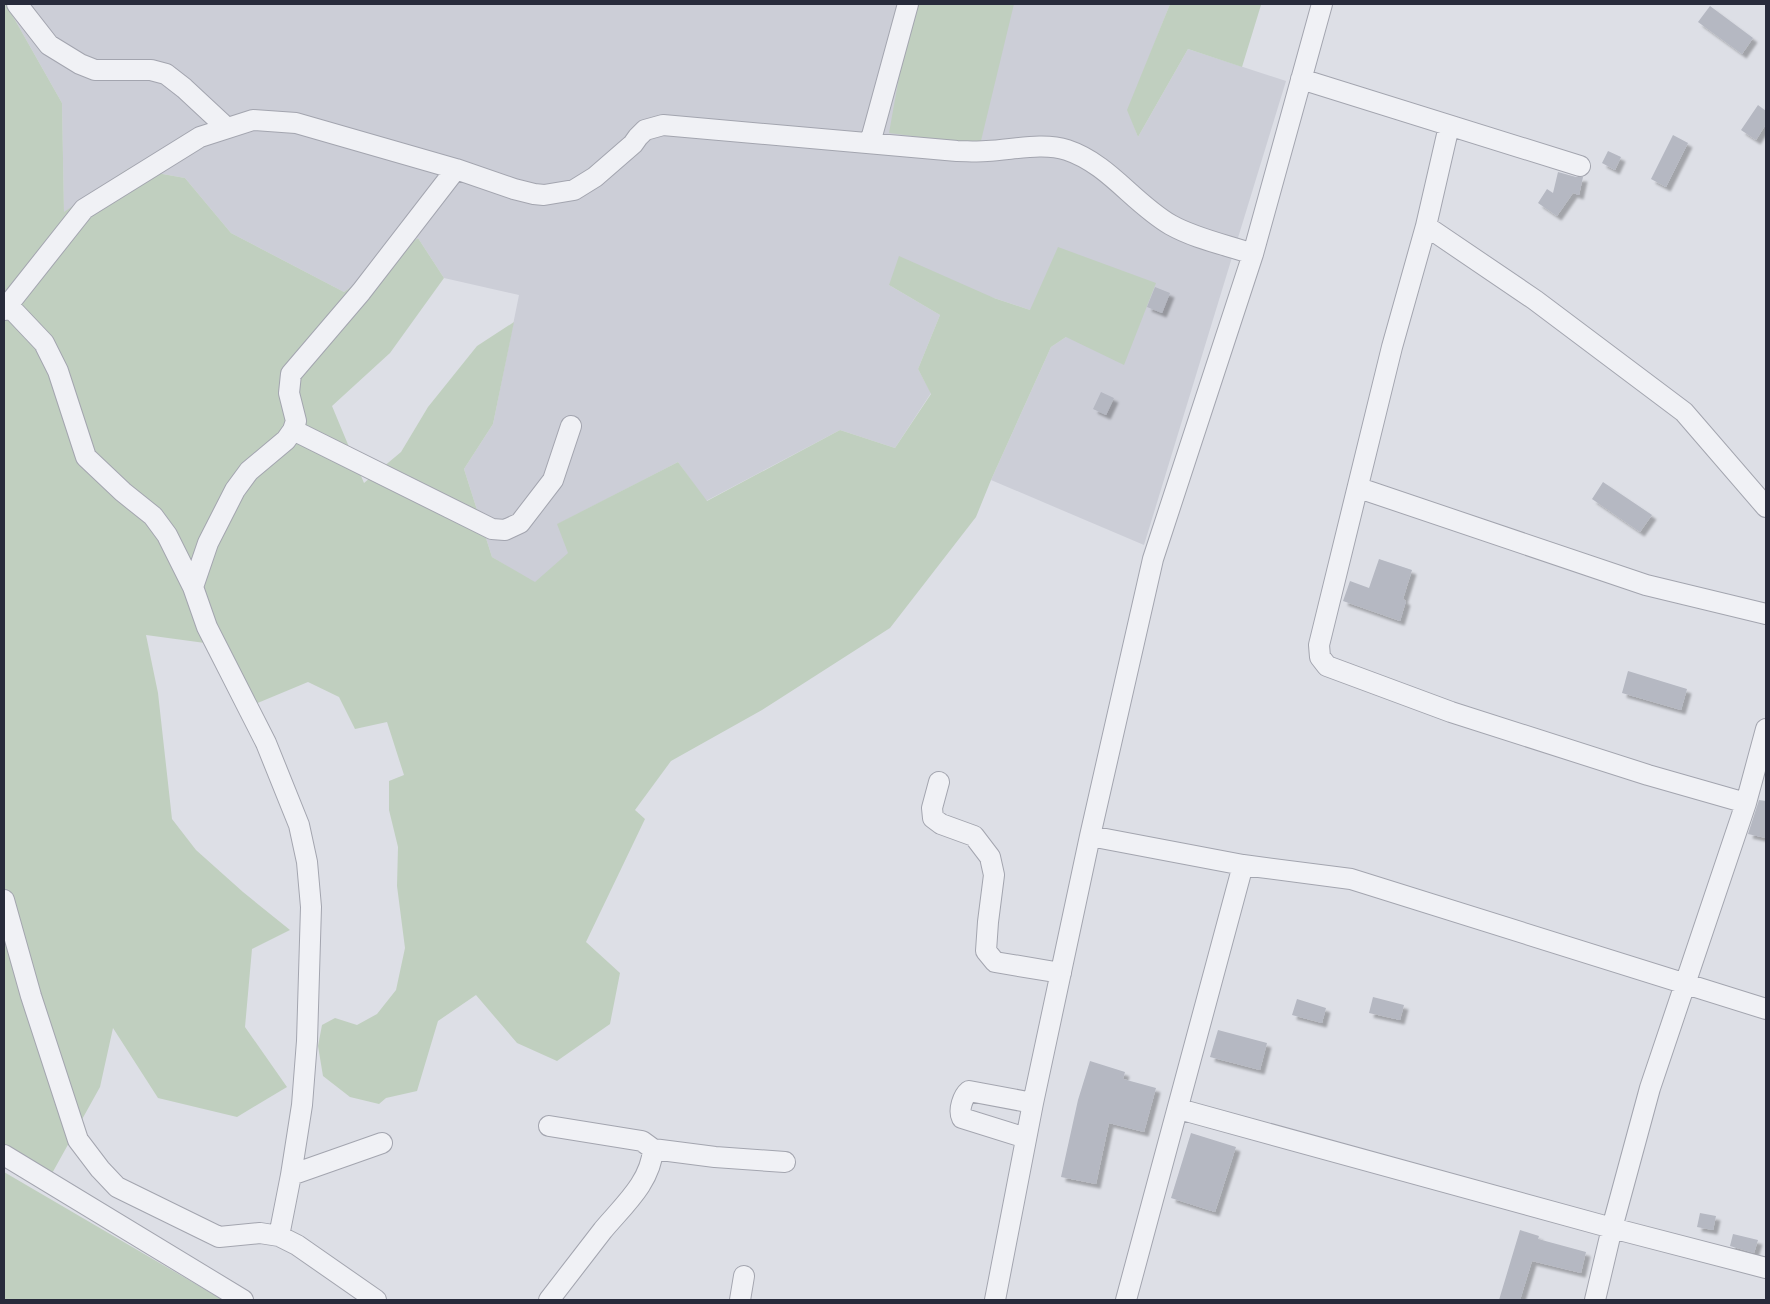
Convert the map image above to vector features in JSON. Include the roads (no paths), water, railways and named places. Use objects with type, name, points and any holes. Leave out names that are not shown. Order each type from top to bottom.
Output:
[{"type":"street","points":[[17,4],[49,45],[80,64],[96,70],[151,70],[166,74],[227,128]]},
{"type":"street","points":[[870,143],[908,4]]},
{"type":"street","points":[[995,1300],[1033,1103],[1090,836],[1153,559],[1254,254],[1322,4]]},
{"type":"street","points":[[1301,78],[1580,166]]},
{"type":"street","points":[[279,1236],[302,1105],[307,1041],[311,907],[307,862],[299,825],[266,743],[207,627],[193,587],[167,535],[153,516],[123,492],[86,457],[58,371],[44,343],[6,308],[84,209],[200,137],[253,120],[296,123],[456,169],[514,189],[544,195],[574,190],[595,178],[646,130],[662,124],[957,151],[985,152],[1053,147],[1087,159],[1104,169],[1170,224],[1254,254]]},
{"type":"street","points":[[1449,126],[1426,226],[1392,347],[1319,645],[1320,657],[1327,666],[1451,712],[1746,804]]},
{"type":"street","points":[[193,587],[208,543],[235,490],[249,470],[286,440],[293,430],[296,421],[289,393],[291,374],[361,292],[456,169]]},
{"type":"street","points":[[1426,226],[1535,300],[1684,412],[1766,507]]},
{"type":"street","points":[[293,430],[492,529],[505,530],[520,523],[553,480],[571,426]]},
{"type":"street","points":[[1359,488],[1646,585],[1766,614]]},
{"type":"street","points":[[1595,1300],[1612,1228],[1650,1088],[1746,804],[1766,729]]},
{"type":"street","points":[[939,782],[932,808],[933,818],[942,824],[974,836],[990,857],[994,875],[986,951],[995,962],[1061,973]]},
{"type":"street","points":[[1090,836],[1242,865],[1351,879],[1766,1009]]},
{"type":"street","points":[[1126,1300],[1179,1109],[1242,865]]},
{"type":"street","points":[[4,900],[31,996],[78,1140],[90,1158],[117,1187],[219,1237],[260,1233],[279,1236],[297,1245],[376,1300]]},
{"type":"street","points":[[1026,1138],[962,1118],[960,1113],[965,1095],[969,1090],[1033,1103]]},
{"type":"street","points":[[1003,1131],[1010,1098]]},
{"type":"street","points":[[1179,1109],[1612,1228],[1766,1268]]},
{"type":"street","points":[[549,1126],[642,1141],[653,1149],[716,1157],[785,1162]]},
{"type":"street","points":[[291,1175],[382,1143]]},
{"type":"street","points":[[549,1300],[638,1188],[652,1162],[653,1149]]},
{"type":"street","points":[[4,1155],[243,1300]]},
{"type":"street","points":[[740,1300],[744,1276]]}]
